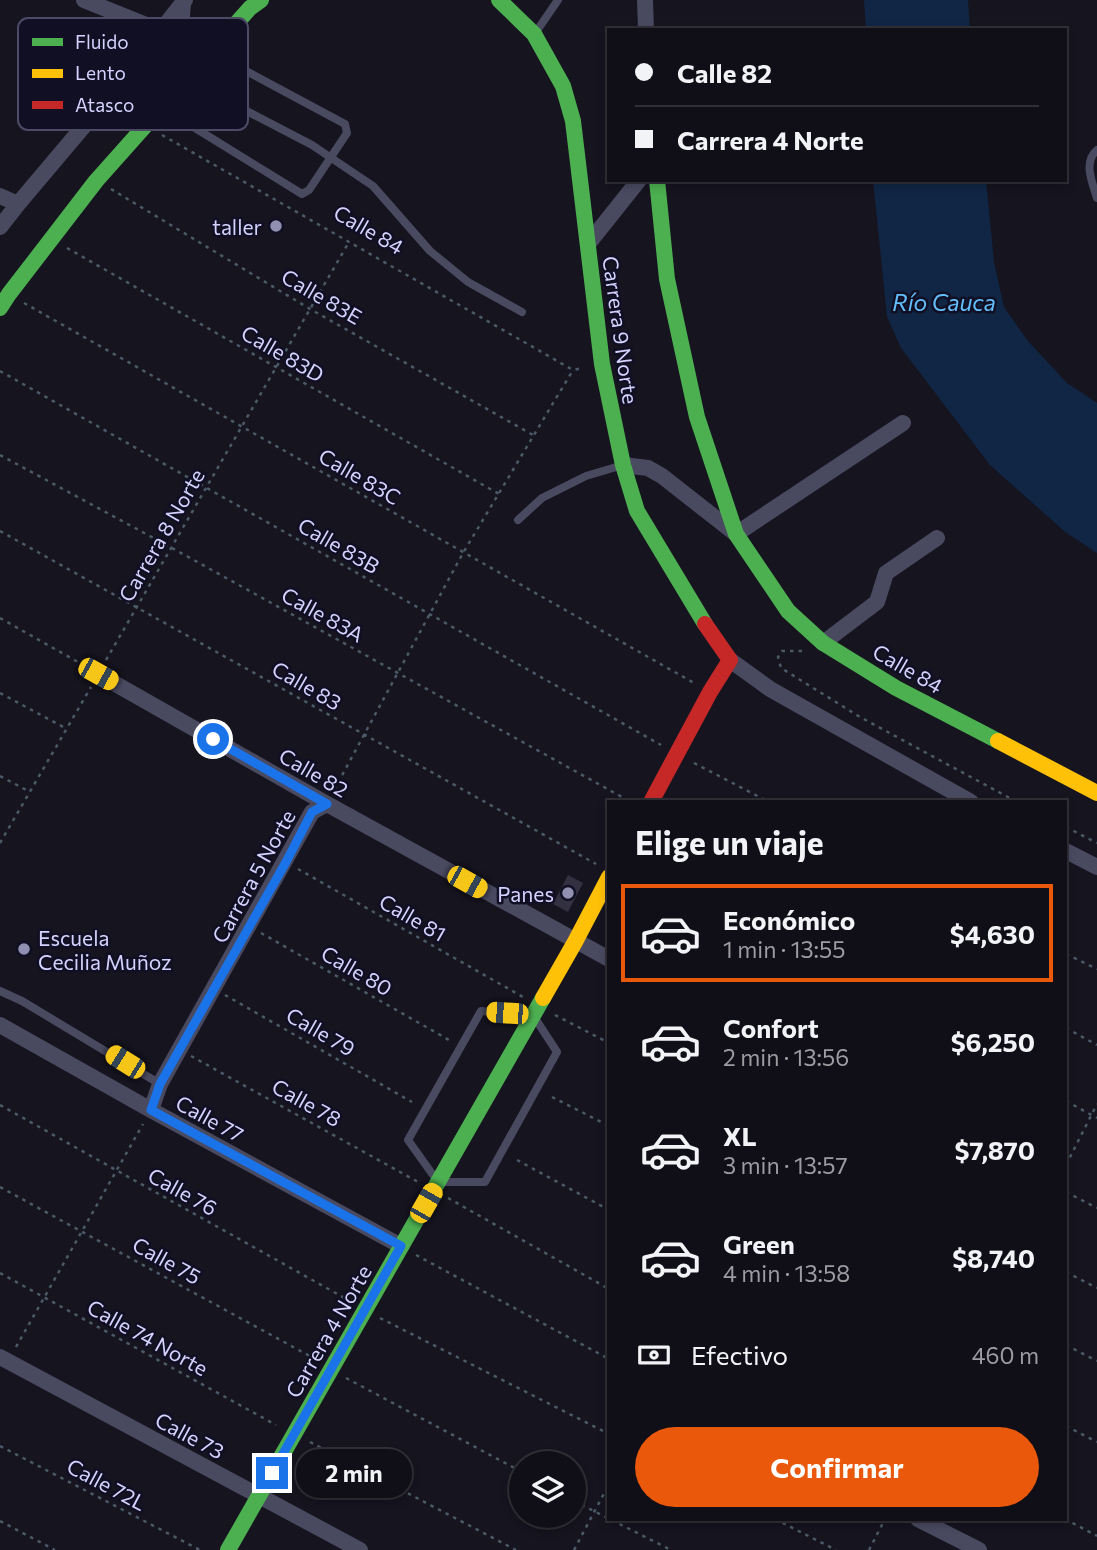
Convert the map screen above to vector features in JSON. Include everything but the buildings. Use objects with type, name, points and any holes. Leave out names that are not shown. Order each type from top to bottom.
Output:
[{"type":"street","points":[[84,0],[130,18]]},
{"type":"street","points":[[243,18],[261,0]]},
{"type":"street","name":"Carrera 9 Norte","points":[[499,0],[534,34],[563,86],[573,121],[602,364],[623,465],[637,511],[698,614],[730,660]]},
{"type":"street","points":[[645,0],[646,28]]},
{"type":"street","points":[[171,18],[184,2]]},
{"type":"street","points":[[0,227],[80,130]]},
{"type":"street","points":[[4,301],[96,181],[140,130]]},
{"type":"street","points":[[589,244],[637,182]]},
{"type":"street","points":[[657,182],[667,279],[697,417],[736,534]]},
{"type":"street","points":[[0,196],[18,204]]},
{"type":"street","points":[[736,534],[903,423]]},
{"type":"street","points":[[623,465],[648,468],[662,476],[736,534]]},
{"type":"street","name":"Calle 84","points":[[736,534],[788,611],[823,643],[896,688],[1097,793]]},
{"type":"street","points":[[823,643],[877,602],[886,573],[937,538]]},
{"type":"street","points":[[652,800],[730,660],[770,689],[967,800]]},
{"type":"street","name":"Calle 82","points":[[98,674],[607,958]]},
{"type":"street","name":"Carrera 5 Norte","points":[[151,1110],[160,1084],[312,812],[327,804]]},
{"type":"street","points":[[1067,852],[1097,867]]},
{"type":"street","name":"Carrera 4 Norte","points":[[228,1550],[442,1189],[533,1015],[575,942],[603,871]]},
{"type":"street","name":"Calle 77","points":[[0,1025],[407,1250]]},
{"type":"street","name":"Calle 73","points":[[4,1359],[360,1550]]},
{"type":"street","points":[[922,1521],[979,1550]]},
{"type":"lane","points":[[534,34],[558,0]]},
{"type":"lane","points":[[200,130],[302,194],[309,190],[348,133],[345,124],[248,71]]},
{"type":"lane","points":[[248,112],[312,145],[373,186],[430,251],[468,282],[522,312]]},
{"type":"lane","points":[[1097,150],[1089,165],[1097,198]]},
{"type":"lane","points":[[519,520],[542,498],[586,476],[623,465]]},
{"type":"lane","points":[[0,991],[22,1001],[160,1084]]},
{"type":"lane","points":[[481,1011],[533,1015],[557,1052],[485,1182],[442,1189],[408,1140],[481,1011]]},
{"type":"path","name":"Calle 84","points":[[153,130],[573,370]]},
{"type":"path","name":"Calle 83E","points":[[96,181],[310,309],[533,435]]},
{"type":"path","name":"Calle 83D","points":[[52,239],[499,494]]},
{"type":"path","name":"Carrera 8 Norte","points":[[0,843],[349,242]]},
{"type":"path","name":"Calle 83C","points":[[4,301],[242,427],[696,685]]},
{"type":"path","name":"Calle 83B","points":[[0,370],[663,746]]},
{"type":"path","name":"Carrera 5 Norte","points":[[327,804],[463,553],[573,370]]},
{"type":"path","name":"Calle 83A","points":[[0,455],[627,800]]},
{"type":"path","name":"Calle 83","points":[[0,531],[603,871]]},
{"type":"path","points":[[0,618],[98,674]]},
{"type":"path","points":[[823,643],[811,651],[782,651],[778,657],[781,668],[860,717],[1013,800]]},
{"type":"path","points":[[0,693],[67,729]]},
{"type":"path","points":[[691,762],[765,800]]},
{"type":"path","points":[[0,776],[30,792]]},
{"type":"path","points":[[1067,828],[1097,843]]},
{"type":"path","name":"Calle 81","points":[[286,862],[526,999]]},
{"type":"path","name":"Calle 80","points":[[249,926],[449,1040]]},
{"type":"path","points":[[1067,955],[1097,970]]},
{"type":"path","name":"Calle 79","points":[[213,988],[412,1102]]},
{"type":"path","points":[[552,1013],[607,1042]]},
{"type":"path","points":[[1067,1029],[1097,1045]]},
{"type":"path","name":"Calle 78","points":[[179,1050],[421,1183]]},
{"type":"path","points":[[552,1097],[607,1125]]},
{"type":"path","points":[[1067,1102],[1097,1118]]},
{"type":"path","points":[[1067,1163],[1097,1104]]},
{"type":"path","name":"Calle 76","points":[[0,1105],[352,1302]]},
{"type":"path","points":[[4,1359],[44,1297],[151,1110]]},
{"type":"path","points":[[517,1160],[607,1209]]},
{"type":"path","name":"Calle 75","points":[[0,1187],[319,1361]]},
{"type":"path","points":[[442,1189],[607,1288]]},
{"type":"path","points":[[1067,1193],[1097,1208]]},
{"type":"path","points":[[407,1250],[607,1358]]},
{"type":"path","name":"Calle 74 Norte","points":[[0,1273],[281,1428]]},
{"type":"path","points":[[1067,1273],[1097,1288]]},
{"type":"path","points":[[377,1316],[607,1433]]},
{"type":"path","points":[[1067,1346],[1097,1361]]},
{"type":"path","points":[[344,1376],[509,1465]]},
{"type":"path","points":[[1067,1427],[1097,1442]]},
{"type":"path","points":[[307,1440],[516,1550]]},
{"type":"path","name":"Calle 72L","points":[[0,1446],[200,1550]]},
{"type":"path","points":[[574,1550],[607,1488]]},
{"type":"path","points":[[586,1508],[607,1518]]},
{"type":"path","points":[[1067,1520],[1097,1536]]},
{"type":"path","points":[[0,1521],[55,1550]]},
{"type":"path","points":[[612,1521],[671,1550]]},
{"type":"path","points":[[779,1521],[836,1550]]},
{"type":"path","points":[[869,1550],[884,1521]]},
{"type":"water","points":[[864,0],[968,0],[970,28],[866,28]]},
{"type":"water","name":"Río Cauca","points":[[873,182],[986,182],[994,262],[1004,307],[1027,340],[1067,383],[1097,403],[1097,553],[1064,531],[990,465],[901,348],[887,317]]},
{"type":"traffic: fast","points":[[241,18],[261,0]]},
{"type":"traffic: fast","points":[[499,0],[534,34],[563,86],[573,121],[602,364],[623,465],[637,511],[705,624]]},
{"type":"traffic: fast","points":[[0,308],[96,181],[141,130]]},
{"type":"traffic: fast","points":[[657,182],[667,279],[697,417],[736,534],[788,611],[823,643],[896,688],[998,741]]},
{"type":"traffic: fast","points":[[228,1550],[543,998]]},
{"type":"traffic: slow","points":[[998,741],[1097,793]]},
{"type":"traffic: slow","points":[[543,998],[607,881]]},
{"type":"traffic: jam","points":[[652,800],[730,660],[705,624]]},
{"type":"place","name":"taller","points":[[276,226]]},
{"type":"place","name":"Panes","points":[[568,893]]},
{"type":"place","name":"Escuela Cecilia Muñoz","points":[[24,949]]},
{"type":"route","points":[[213,739],[327,804],[312,812],[160,1084],[151,1110],[401,1246],[272,1473]]}]
